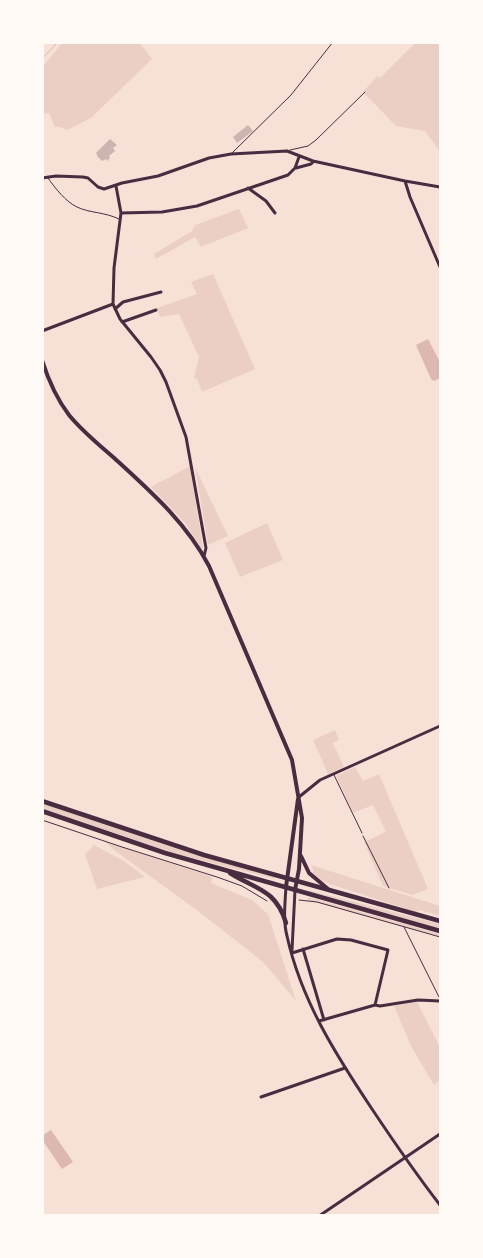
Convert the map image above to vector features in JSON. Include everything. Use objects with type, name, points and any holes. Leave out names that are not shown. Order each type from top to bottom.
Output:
[{"type":"main road","points":[[42,801],[158,840],[440,921]]},
{"type":"main road","points":[[42,811],[154,849],[440,931]]},
{"type":"main road","points":[[225,870],[263,890],[274,899],[283,912],[286,923]]},
{"type":"street","points":[[42,178],[56,176],[88,178],[98,187],[104,189],[158,176],[209,158],[232,154],[287,151],[313,161],[405,181],[440,186]]},
{"type":"street","points":[[121,213],[162,212],[197,206],[248,187],[288,175],[295,168],[299,157]]},
{"type":"street","points":[[295,168],[311,164],[313,161]]},
{"type":"street","points":[[405,181],[440,267]]},
{"type":"street","points":[[116,186],[121,213],[114,268],[113,304],[122,322],[160,370],[186,437],[206,548],[204,556]]},
{"type":"street","points":[[248,187],[266,201],[275,213]]},
{"type":"street","points":[[115,309],[123,302],[160,292]]},
{"type":"street","points":[[42,331],[113,304]]},
{"type":"street","points":[[122,322],[156,310]]},
{"type":"street","points":[[42,360],[51,385],[69,414],[84,431],[162,502],[183,526],[204,556],[291,756],[302,814],[300,854],[295,890],[292,953]]},
{"type":"street","points":[[440,726],[320,780],[299,796],[286,887],[286,935],[308,1000],[318,1022],[345,1068],[404,1158],[440,1205]]},
{"type":"street","points":[[300,854],[309,873],[328,889]]},
{"type":"street","points":[[292,953],[337,940],[351,940],[388,950],[375,1005]]},
{"type":"street","points":[[303,949],[324,1020]]},
{"type":"street","points":[[318,1022],[375,1005],[380,1006],[418,1000],[440,1000]]},
{"type":"street","points":[[261,1097],[345,1068]]},
{"type":"street","points":[[319,1216],[440,1134]]},
{"type":"lane","points":[[232,154],[291,95],[333,42]]},
{"type":"lane","points":[[287,151],[308,146],[316,140],[365,92]]},
{"type":"lane","points":[[48,178],[76,207],[107,214],[119,219]]},
{"type":"lane","points":[[333,774],[362,833]]},
{"type":"path","points":[[42,820],[217,877],[242,886],[270,901]]},
{"type":"path","points":[[362,833],[389,888]]},
{"type":"path","points":[[300,901],[317,902],[440,937]]},
{"type":"path","points":[[404,927],[440,1000]]},
{"type":"shaded area","points":[[63,42],[140,43],[152,59],[91,118],[67,130],[55,127],[49,113],[43,114],[43,66]]},
{"type":"shaded area","points":[[415,43],[440,44],[440,152],[425,131],[396,126],[363,92],[377,76],[380,78]]},
{"type":"shaded area","points":[[239,209],[248,228],[201,247],[195,237],[156,259],[154,254],[192,231],[195,225]]},
{"type":"shaded area","points":[[213,274],[255,369],[202,392],[197,379],[194,378],[199,357],[179,314],[160,317],[157,308],[197,294],[191,282]]},
{"type":"shaded area","points":[[428,339],[440,362],[440,378],[434,381],[431,379],[416,345]]},
{"type":"shaded area","points":[[190,466],[203,548],[201,548],[185,523],[151,487]]},
{"type":"shaded area","points":[[195,467],[228,536],[208,545]]},
{"type":"shaded area","points":[[267,523],[283,560],[240,577],[225,543]]},
{"type":"shaded area","points":[[335,730],[339,740],[333,743],[344,767],[328,774],[313,740]]},
{"type":"shaded area","points":[[355,767],[363,781],[379,774],[428,889],[413,895],[383,886],[364,842],[386,832],[373,805],[353,813],[336,776]]},
{"type":"shaded area","points":[[43,804],[174,848],[275,877],[275,879],[173,853],[43,809]]},
{"type":"shaded area","points":[[104,841],[213,877],[211,883],[252,900],[268,914],[296,1001],[263,962]]},
{"type":"shaded area","points":[[92,844],[124,861],[145,877],[97,889],[85,854],[93,847]]},
{"type":"shaded area","points":[[311,865],[440,906],[440,916],[420,910],[416,912],[324,882],[312,873],[314,871]]},
{"type":"shaded area","points":[[308,891],[440,924],[440,929]]},
{"type":"shaded area","points":[[308,897],[440,934],[440,937],[307,900]]},
{"type":"shaded area","points":[[417,1002],[440,1045],[440,1080],[434,1085],[412,1048],[394,1006]]},
{"type":"shaded area","points":[[51,1130],[73,1162],[62,1169],[43,1141],[43,1135]]},
{"type":"building","points":[[248,125],[253,131],[237,143],[233,137]]},
{"type":"building","points":[[110,139],[117,145],[113,148],[115,151],[109,156],[110,158],[107,161],[106,159],[102,161],[96,153]]},
{"type":"waterway","points":[[42,59],[58,42]]}]
